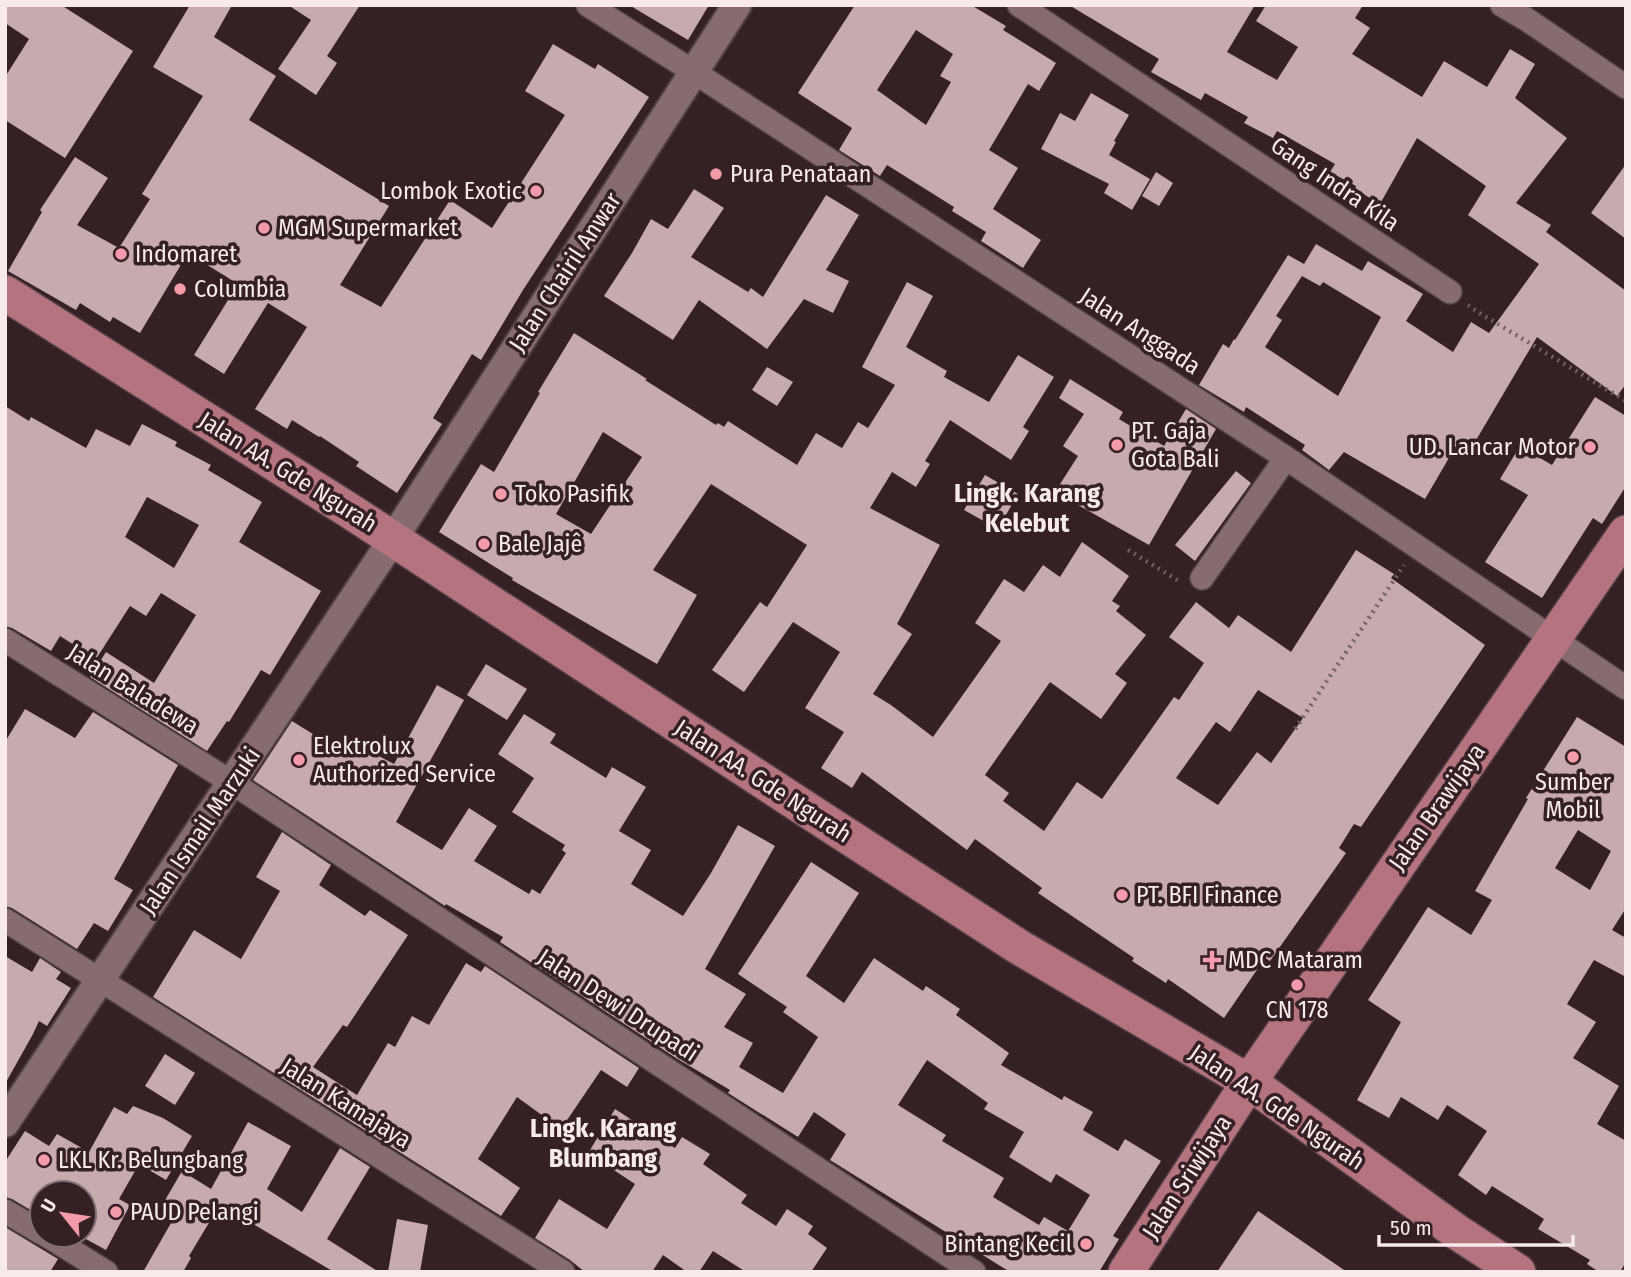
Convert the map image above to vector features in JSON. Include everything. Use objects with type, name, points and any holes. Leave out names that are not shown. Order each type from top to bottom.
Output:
[{"type":"main road","name":"Jalan AA. Gde Ngurah","points":[[5,293],[393,539],[1019,947],[1248,1082],[1457,1232],[1518,1272]]},
{"type":"main road","name":"Jalan Brawijaya","points":[[1248,1082],[1626,533]]},
{"type":"main road","name":"Jalan Sriwijaya","points":[[1126,1272],[1248,1082]]},
{"type":"street","name":"Jalan Anggada","points":[[588,5],[1286,458],[1626,688]]},
{"type":"street","name":"Jalan Chairil Anwar","points":[[393,539],[737,5]]},
{"type":"street","name":"Gang Indra Kila","points":[[1019,5],[1450,292]]},
{"type":"street","points":[[1502,5],[1626,87]]},
{"type":"street","points":[[1202,578],[1286,458]]},
{"type":"street","name":"Jalan Ismail Marzuki","points":[[5,1123],[393,539]]},
{"type":"street","name":"Jalan Baladewa","points":[[5,640],[232,783]]},
{"type":"street","name":"Jalan Dewi Drupadi","points":[[232,783],[974,1272]]},
{"type":"street","name":"Jalan Kamajaya","points":[[5,920],[563,1272]]},
{"type":"street","points":[[5,1210],[28,1224]]},
{"type":"street","points":[[68,1249],[106,1272]]},
{"type":"path","points":[[1450,292],[1481,314],[1626,401]]},
{"type":"path","points":[[1295,729],[1416,547]]},
{"type":"path","points":[[1128,550],[1181,582],[1194,584],[1202,578]]},
{"type":"building","points":[[5,5],[61,5],[133,51],[65,158],[5,120],[5,77],[29,39],[5,23]]},
{"type":"building","points":[[190,5],[232,5],[214,37],[276,76],[249,120],[389,206],[340,285],[381,307],[450,200],[492,228],[565,115],[525,91],[553,44],[595,69],[598,64],[649,97],[523,290],[481,360],[472,354],[433,418],[442,424],[397,493],[356,466],[359,462],[320,436],[292,420],[287,429],[255,409],[307,327],[268,303],[224,374],[194,355],[238,284],[188,253],[140,333],[113,317],[110,322],[80,303],[76,310],[8,271],[42,212],[40,210],[75,157],[108,178],[77,225],[119,248],[150,199],[142,194],[203,96],[153,67]]},
{"type":"building","points":[[288,5],[360,5],[327,56],[337,63],[316,95],[278,69],[311,20]]},
{"type":"building","points":[[629,5],[709,5],[688,40]]},
{"type":"building","points":[[855,5],[971,5],[1006,26],[1003,30],[1056,63],[1039,91],[1028,84],[989,150],[1018,168],[993,209],[1041,240],[1023,268],[981,241],[986,232],[952,211],[954,207],[887,165],[880,176],[839,150],[852,128],[798,93]],"holes":[[[916,30],[953,54],[940,76],[951,82],[926,125],[877,90]]]},
{"type":"building","points":[[1069,5],[1255,5],[1227,52],[1277,80],[1298,47],[1256,21],[1266,5],[1363,5],[1355,18],[1370,28],[1352,54],[1422,97],[1444,61],[1487,87],[1510,49],[1535,64],[1515,98],[1567,138],[1516,203],[1551,225],[1546,232],[1626,291],[1626,384],[1617,396],[1537,337],[1472,447],[1460,439],[1425,499],[1344,452],[1329,470],[1302,450],[1305,445],[1246,407],[1244,412],[1199,385],[1223,344],[1229,348],[1235,340],[1288,255],[1304,264],[1316,244],[1362,271],[1368,261],[1423,294],[1406,321],[1453,352],[1471,322],[1489,333],[1539,264],[1468,215],[1486,186],[1417,138],[1380,204],[1355,189],[1356,186],[1330,172],[1335,164],[1277,131],[1273,138],[1244,123],[1248,117],[1205,93],[1201,100],[1151,72],[1159,59]],"holes":[[[1302,276],[1320,286],[1323,282],[1381,317],[1338,396],[1265,347],[1282,320],[1276,316]]]},
{"type":"building","points":[[1091,93],[1129,115],[1109,155],[1150,179],[1132,210],[1104,193],[1109,184],[1041,149],[1060,113],[1075,121]]},
{"type":"building","points":[[1626,164],[1626,239],[1591,213]]},
{"type":"building","points":[[1156,172],[1173,183],[1159,206],[1142,196]]},
{"type":"building","points":[[694,189],[724,208],[691,257],[748,292],[751,288],[763,297],[826,195],[859,215],[826,270],[849,281],[833,313],[804,299],[767,349],[699,300],[673,340],[604,296],[651,219],[668,229]]},
{"type":"building","points":[[907,282],[933,296],[906,347],[947,371],[944,377],[989,402],[1018,355],[1054,377],[1023,427],[1029,431],[1011,460],[950,420],[925,461],[930,464],[916,487],[892,472],[870,508],[940,545],[897,624],[912,634],[873,694],[933,737],[1001,641],[975,623],[1004,579],[1024,592],[1043,565],[1060,577],[1082,542],[1129,576],[1112,601],[1120,606],[1116,611],[1146,635],[1115,674],[1127,683],[1101,719],[1050,682],[985,775],[1009,793],[1003,801],[1044,831],[1077,782],[1102,799],[1174,697],[1179,700],[1204,663],[1169,637],[1196,602],[1229,628],[1238,615],[1291,652],[1356,550],[1394,574],[1391,578],[1485,645],[1361,827],[1354,824],[1339,848],[1346,853],[1270,961],[1265,958],[1224,1018],[1168,979],[1166,983],[1132,961],[1134,958],[1038,893],[1042,888],[975,839],[967,850],[862,772],[852,788],[821,768],[844,732],[805,708],[840,652],[793,622],[744,692],[712,670],[760,602],[767,607],[807,545],[711,484],[653,570],[697,595],[657,664],[512,580],[513,578],[439,532],[481,464],[494,472],[574,333],[716,425],[718,423],[724,427],[728,421],[797,465],[816,433],[842,448],[858,422],[868,428],[895,385],[862,367]],"holes":[[[603,432],[642,457],[591,534],[556,514]],[[1258,690],[1303,718],[1271,763],[1257,752],[1218,805],[1176,778],[1216,722],[1230,732]]]},
{"type":"building","points":[[767,367],[793,382],[777,406],[752,390]]},
{"type":"building","points":[[1070,379],[1123,412],[1119,419],[1164,446],[1186,409],[1216,429],[1149,545],[1055,492],[1078,456],[1063,446],[1084,414],[1059,398]]},
{"type":"building","points":[[1595,397],[1626,416],[1626,486],[1602,524],[1593,518],[1542,598],[1485,562],[1528,495],[1500,479],[1520,446],[1552,465]]},
{"type":"building","points":[[5,406],[29,421],[31,417],[86,448],[96,429],[130,446],[142,424],[177,442],[175,446],[211,465],[208,470],[262,502],[239,542],[321,591],[270,675],[261,670],[229,722],[227,721],[207,751],[90,677],[106,652],[154,683],[196,615],[161,593],[146,616],[130,606],[96,659],[60,636],[51,651],[5,626]],"holes":[[[147,497],[199,525],[174,568],[125,537]]]},
{"type":"building","points":[[1236,471],[1251,483],[1195,561],[1175,545]]},
{"type":"building","points":[[985,475],[1018,494],[998,529],[964,510]]},
{"type":"building","points":[[486,664],[527,689],[507,720],[467,695]]},
{"type":"building","points":[[437,685],[464,700],[396,822],[442,850],[469,808],[497,826],[474,861],[529,894],[532,889],[540,894],[566,853],[562,850],[565,845],[512,812],[534,778],[498,754],[524,714],[556,734],[550,743],[606,778],[612,767],[646,787],[619,831],[651,850],[631,884],[683,916],[738,825],[775,846],[705,969],[746,994],[724,1027],[753,1043],[739,1067],[783,1093],[818,1037],[783,1012],[787,1007],[738,974],[811,862],[859,893],[806,976],[844,1003],[874,958],[923,991],[926,986],[960,1009],[956,1015],[1009,1053],[1001,1065],[1062,1100],[1064,1096],[1093,1112],[1083,1130],[1118,1151],[1125,1139],[1161,1161],[1113,1236],[1119,1239],[1099,1272],[1010,1272],[830,1160],[846,1134],[814,1112],[798,1137],[500,942],[503,937],[446,904],[445,906],[253,780],[292,721],[348,756],[354,743],[394,764]],"holes":[[[927,1060],[988,1103],[984,1109],[1024,1132],[1009,1157],[1051,1183],[1056,1174],[1090,1195],[1068,1231],[1044,1217],[1039,1225],[993,1197],[1004,1178],[942,1141],[946,1135],[898,1105]]]},
{"type":"building","points":[[25,709],[75,738],[93,712],[178,765],[114,879],[133,890],[108,931],[94,923],[77,949],[5,906],[5,742]]},
{"type":"building","points":[[1577,717],[1626,747],[1626,908],[1612,930],[1626,938],[1626,977],[1594,960],[1567,1004],[1596,1022],[1573,1058],[1619,1086],[1597,1124],[1626,1141],[1626,1262],[1620,1272],[1599,1272],[1587,1264],[1590,1260],[1538,1229],[1544,1219],[1492,1186],[1486,1195],[1458,1175],[1487,1131],[1447,1105],[1438,1120],[1401,1097],[1389,1118],[1357,1100],[1401,1022],[1368,1000],[1428,907],[1471,935],[1492,900],[1475,891],[1528,799],[1526,798]],"holes":[[[1578,830],[1611,851],[1590,890],[1555,868]]]},
{"type":"building","points":[[282,832],[331,865],[319,885],[365,916],[370,910],[408,935],[347,1027],[343,1025],[313,1067],[357,1095],[388,1043],[395,1047],[412,1016],[429,1025],[466,963],[481,972],[485,966],[639,1068],[627,1087],[601,1070],[561,1129],[517,1097],[478,1159],[520,1188],[501,1216],[153,997],[194,930],[241,959],[280,891],[256,877]]},
{"type":"building","points":[[5,956],[32,972],[40,958],[61,972],[56,979],[71,988],[47,1026],[39,1021],[5,1084]]},
{"type":"building","points":[[165,1054],[195,1073],[175,1105],[145,1086]]},
{"type":"building","points":[[133,1106],[163,1118],[192,1136],[166,1180],[139,1164],[119,1199],[130,1205],[106,1250],[98,1246],[98,1179],[28,1179],[28,1208],[5,1197],[5,1162],[25,1131],[49,1146],[57,1134],[89,1152],[114,1107],[127,1114]]},
{"type":"building","points":[[615,1109],[675,1148],[682,1137],[710,1154],[703,1164],[747,1195],[741,1203],[776,1226],[787,1209],[813,1226],[808,1234],[827,1248],[811,1272],[746,1272],[713,1251],[699,1272],[687,1272],[663,1255],[652,1272],[585,1272],[535,1238],[559,1199],[607,1229],[635,1184],[597,1159],[599,1156],[590,1150]]},
{"type":"building","points":[[248,1122],[291,1146],[267,1189],[302,1212],[340,1148],[370,1167],[327,1239],[379,1272],[334,1272],[219,1206],[189,1256],[191,1258],[183,1272],[143,1272],[171,1223],[157,1214],[182,1171],[211,1189]]},
{"type":"building","points":[[1258,1211],[1347,1272],[1217,1272]]},
{"type":"building","points":[[397,1219],[428,1225],[420,1272],[388,1272]]},
{"type":"building","points":[[5,1227],[28,1241],[28,1249],[41,1249],[58,1259],[50,1272],[5,1272]]},
{"type":"place","name":"Pura Penataan","points":[[716,174]]},
{"type":"place","name":"Lombok Exotic","points":[[536,191]]},
{"type":"place","name":"MGM Supermarket","points":[[264,228]]},
{"type":"place","name":"Indomaret","points":[[121,254]]},
{"type":"place","name":"Columbia","points":[[180,289]]},
{"type":"place","name":"PT. Gaja Gota Bali","points":[[1117,445]]},
{"type":"place","name":"UD. Lancar Motor","points":[[1590,447]]},
{"type":"place","name":"Toko Pasifik","points":[[501,494]]},
{"type":"place","name":"Bale Jajê","points":[[484,544]]},
{"type":"place","name":"Sumber Mobil","points":[[1573,757]]},
{"type":"place","name":"Elektrolux Authorized Service","points":[[299,760]]},
{"type":"place","name":"PT. BFI Finance","points":[[1122,895]]},
{"type":"place","name":"MDC Mataram","points":[[1212,960]]},
{"type":"place","name":"CN 178","points":[[1297,985]]},
{"type":"place","name":"LKL Kr. Belungbang","points":[[44,1160]]},
{"type":"place","name":"PAUD Pelangi","points":[[116,1212]]},
{"type":"place","name":"Bintang Kecil","points":[[1086,1244]]},
{"type":"district","name":"Lingk. Karang Kelebut","points":[[1027,508]]},
{"type":"district","name":"Lingk. Karang Blumbang","points":[[603,1143]]}]
